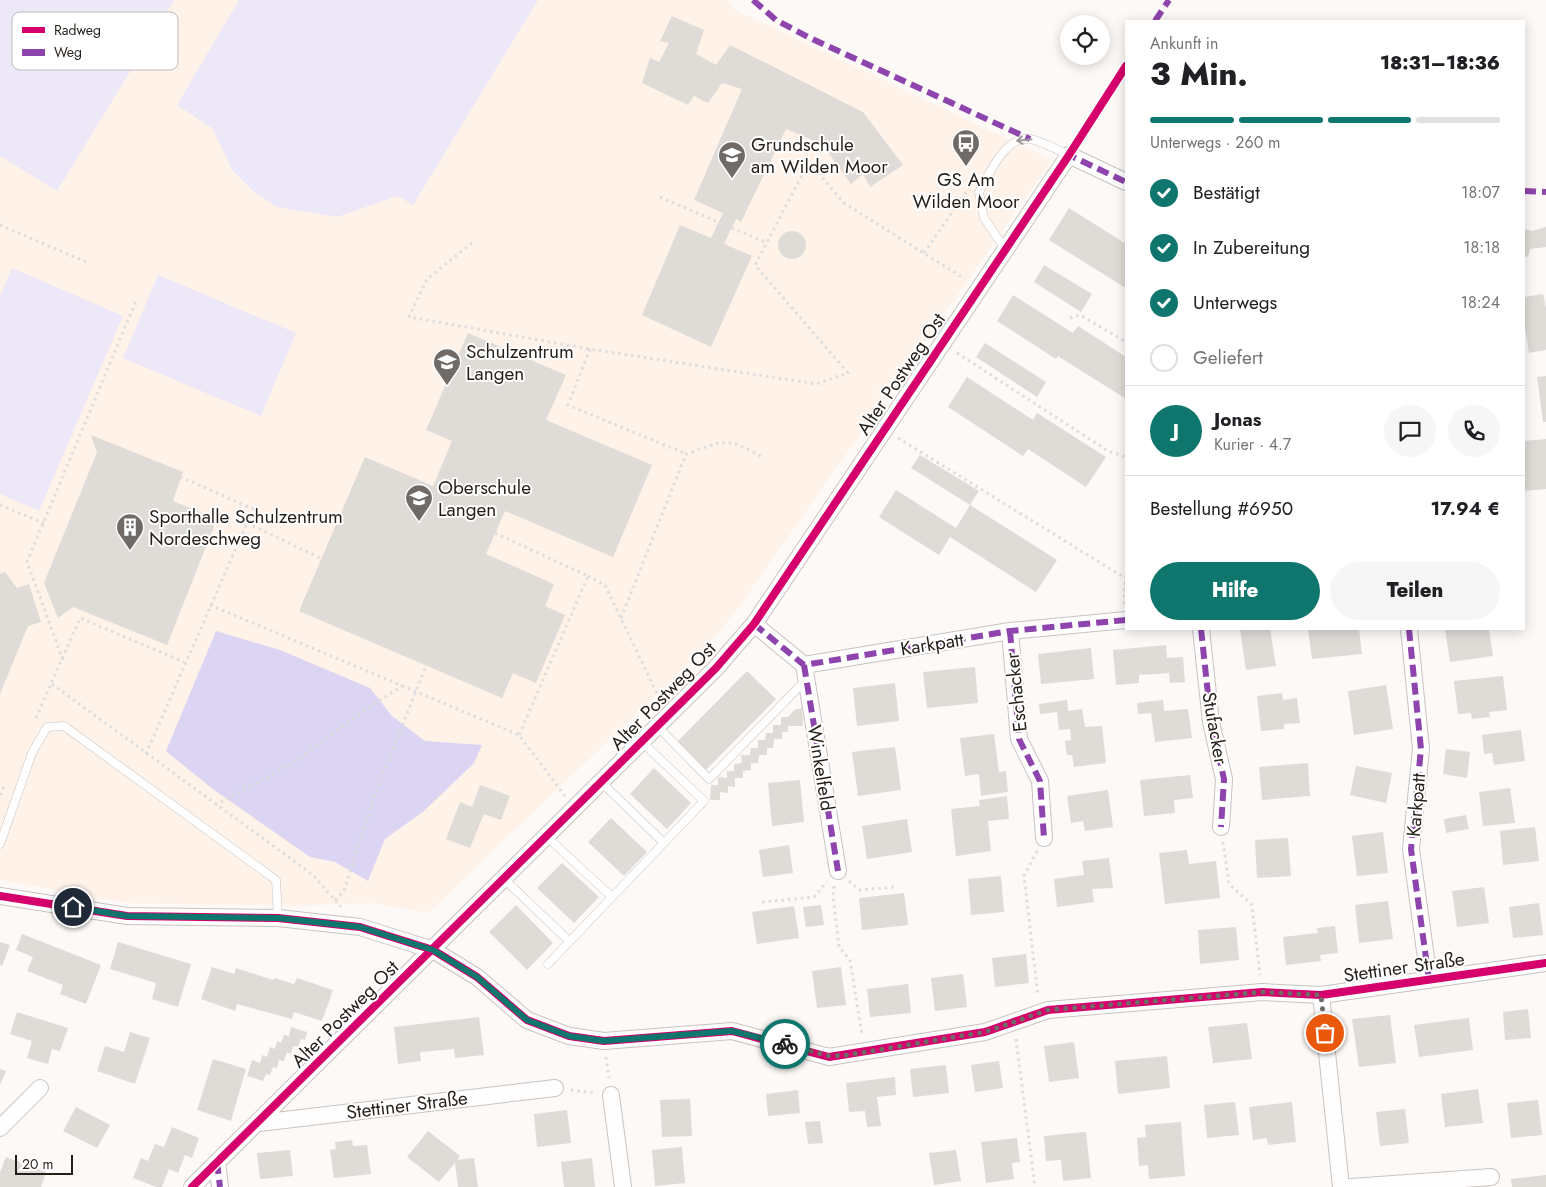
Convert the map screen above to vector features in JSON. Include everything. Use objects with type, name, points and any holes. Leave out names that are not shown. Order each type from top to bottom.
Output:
[{"type":"street","points":[[1069,155],[1125,182]]},
{"type":"street","name":"Alter Postweg Ost","points":[[192,1187],[259,1123],[716,668],[754,624],[978,287],[1069,155]]},
{"type":"street","name":"Karkpatt","points":[[805,672],[1010,631],[1124,620]]},
{"type":"street","points":[[754,624],[805,672]]},
{"type":"street","name":"Stufacker","points":[[1201,630],[1212,722],[1224,779],[1221,827]]},
{"type":"street","name":"Karkpatt","points":[[1409,630],[1420,749],[1412,849],[1429,980]]},
{"type":"street","name":"Eschacker","points":[[1010,631],[1019,739],[1040,781],[1044,838]]},
{"type":"street","name":"Winkelfeld","points":[[805,672],[838,871]]},
{"type":"street","name":"Stettiner Straße","points":[[0,896],[127,916],[278,918],[360,927],[433,950],[477,977],[527,1020],[569,1036],[604,1041],[732,1031],[829,1056],[864,1053],[985,1032],[1040,1012],[1262,992],[1321,995],[1546,962]]},
{"type":"street","points":[[1321,995],[1341,1187]]},
{"type":"street","points":[[0,1128],[40,1088]]},
{"type":"street","name":"Stettiner Straße","points":[[259,1123],[554,1088]]},
{"type":"street","points":[[611,1095],[623,1187]]},
{"type":"street","points":[[217,1162],[220,1187]]},
{"type":"street","points":[[1351,1187],[1491,1177]]},
{"type":"lane","points":[[1004,249],[984,218],[978,192],[1006,148],[1015,142],[1030,138],[1069,155]]},
{"type":"lane","points":[[663,721],[709,779],[805,672]]},
{"type":"lane","points":[[0,844],[32,753],[47,727],[64,726],[276,880],[278,918]]},
{"type":"lane","points":[[548,964],[704,801],[642,742]]},
{"type":"lane","points":[[601,782],[664,843]]},
{"type":"lane","points":[[547,837],[612,897]]},
{"type":"lane","points":[[504,879],[569,942]]},
{"type":"path","points":[[472,243],[427,279],[409,317],[590,349],[816,384],[848,373],[755,265],[809,162],[844,203],[978,287]]},
{"type":"path","points":[[660,197],[766,244]]},
{"type":"path","points":[[0,225],[86,262]]},
{"type":"path","points":[[63,660],[27,562],[136,302]]},
{"type":"path","points":[[1070,318],[1080,315],[1125,341]]},
{"type":"path","points":[[941,343],[1108,451],[1125,457]]},
{"type":"path","points":[[590,349],[568,405],[686,454],[726,441],[738,443],[764,458]]},
{"type":"path","points":[[884,429],[1125,575]]},
{"type":"path","points":[[621,618],[686,454]]},
{"type":"path","points":[[146,754],[184,662],[253,509],[181,477]]},
{"type":"path","points":[[0,505],[44,524]]},
{"type":"path","points":[[246,523],[322,558]]},
{"type":"path","points":[[495,533],[606,585],[663,721]]},
{"type":"path","points":[[519,735],[588,576]]},
{"type":"path","points":[[1124,620],[1125,598]]},
{"type":"path","points":[[210,605],[519,735],[574,809]]},
{"type":"path","points":[[32,727],[80,618],[184,662]]},
{"type":"path","points":[[335,900],[344,891],[375,794],[426,666]]},
{"type":"path","points":[[52,684],[312,876],[360,927]]},
{"type":"path","points":[[215,805],[292,764],[365,710],[403,686]]},
{"type":"path","points":[[0,795],[8,778]]},
{"type":"path","points":[[1221,827],[1229,884],[1252,905],[1262,992]]},
{"type":"path","points":[[1040,1012],[1024,876],[1044,838]]},
{"type":"path","points":[[838,871],[860,890],[895,887]]},
{"type":"path","points":[[762,902],[814,897],[838,871]]},
{"type":"path","points":[[838,871],[832,896],[839,947],[850,960],[864,1053]]},
{"type":"path","points":[[1014,1021],[1035,1187]]},
{"type":"path","points":[[554,1088],[611,1095],[604,1041]]},
{"type":"shaded area","name":"Schulzentrum Langen","points":[[0,0],[727,0],[734,9],[1052,160],[736,611],[702,651],[428,913],[373,903],[288,906],[128,903],[0,880]]},
{"type":"shaded area","points":[[0,0],[174,0],[167,12],[12,12],[12,70],[131,70],[57,191],[0,156]]},
{"type":"shaded area","points":[[239,0],[538,0],[413,205],[398,196],[337,217],[277,207],[254,192],[232,170],[213,129],[177,105]]},
{"type":"shaded area","points":[[12,268],[123,316],[39,511],[0,494],[0,296]]},
{"type":"shaded area","points":[[158,275],[296,333],[261,416],[123,358]]},
{"type":"shaded area","points":[[216,631],[280,650],[370,688],[392,716],[425,741],[482,745],[474,763],[424,811],[385,839],[368,881],[335,862],[310,857],[214,790],[166,751]]},
{"type":"building","name":"Grundschule am Wilden Moor","points":[[672,16],[704,30],[696,54],[716,65],[730,45],[863,112],[903,165],[870,187],[863,174],[851,184],[822,144],[786,129],[741,222],[736,219],[724,244],[752,256],[711,347],[642,315],[680,225],[711,238],[723,213],[694,200],[742,89],[722,83],[708,103],[694,96],[688,105],[642,83],[650,58],[659,62],[669,43],[660,41]]},
{"type":"building","points":[[1069,208],[1125,243],[1125,286],[1124,287],[1049,240]]},
{"type":"building","points":[[1546,227],[1546,247],[1530,249],[1528,257],[1525,256],[1525,229],[1532,231]]},
{"type":"building","points":[[792,231],[802,235],[806,245],[802,255],[792,259],[782,255],[778,245],[782,235]]},
{"type":"building","points":[[1044,265],[1092,294],[1081,312],[1034,282]]},
{"type":"building","points":[[1543,294],[1546,308],[1546,350],[1529,353],[1525,327],[1525,297]]},
{"type":"building","points":[[1013,295],[1073,333],[1078,326],[1125,356],[1125,398],[1058,356],[1056,359],[997,321]]},
{"type":"building","name":"Oberschule Langen","points":[[468,333],[566,375],[546,420],[652,465],[613,557],[505,511],[486,554],[554,584],[545,606],[565,615],[536,683],[513,673],[502,698],[299,611],[365,457],[433,486],[452,441],[426,430]]},
{"type":"building","points":[[985,343],[1046,382],[1037,397],[976,357]]},
{"type":"building","points":[[1546,376],[1546,422],[1543,422],[1537,377]]},
{"type":"building","points":[[967,377],[1033,420],[1037,413],[1106,457],[1086,487],[1028,449],[1023,456],[948,407]]},
{"type":"building","name":"Sporthalle Schulzentrum Nordeschweg","points":[[91,435],[183,472],[173,501],[217,519],[167,645],[73,607],[58,618],[44,583],[97,452]]},
{"type":"building","points":[[1546,439],[1546,489],[1525,491],[1525,441]]},
{"type":"building","points":[[920,455],[979,491],[970,505],[911,468]]},
{"type":"building","points":[[896,490],[956,528],[970,505],[1057,560],[1036,592],[950,537],[939,555],[879,517]]},
{"type":"building","points":[[5,572],[17,588],[29,584],[41,622],[28,626],[0,694],[0,574]]},
{"type":"building","points":[[1240,630],[1270,630],[1276,666],[1246,670]]},
{"type":"building","points":[[1308,630],[1359,630],[1362,654],[1312,659]]},
{"type":"building","points":[[1445,630],[1489,630],[1493,656],[1450,662]]},
{"type":"building","points":[[1166,645],[1167,658],[1183,657],[1185,682],[1170,683],[1169,673],[1139,675],[1139,683],[1116,685],[1113,650]]},
{"type":"building","points":[[1091,648],[1094,679],[1041,684],[1038,654]]},
{"type":"building","points":[[975,667],[978,703],[927,708],[923,672]]},
{"type":"building","points":[[747,671],[776,699],[706,770],[677,742]]},
{"type":"building","points":[[1503,676],[1507,710],[1489,712],[1490,717],[1472,719],[1471,713],[1458,714],[1454,681]]},
{"type":"building","points":[[895,683],[899,721],[857,726],[853,688]]},
{"type":"building","points":[[1386,685],[1393,729],[1354,735],[1348,691]]},
{"type":"building","points":[[1282,693],[1283,700],[1297,698],[1300,723],[1284,724],[1284,729],[1261,731],[1257,696]]},
{"type":"building","points":[[1067,700],[1068,711],[1082,709],[1085,727],[1102,726],[1106,763],[1074,767],[1072,755],[1067,755],[1065,741],[1071,740],[1070,729],[1059,730],[1057,712],[1040,714],[1039,704]]},
{"type":"building","points":[[1163,700],[1164,711],[1188,709],[1192,738],[1155,742],[1151,713],[1138,714],[1137,703]]},
{"type":"building","points":[[802,708],[803,726],[788,726],[788,732],[782,732],[782,739],[774,739],[773,748],[767,748],[767,755],[759,755],[758,763],[751,763],[751,770],[743,771],[743,778],[735,778],[735,787],[728,786],[728,793],[720,792],[720,800],[710,800],[711,785],[718,785],[718,777],[727,778],[727,771],[734,771],[734,764],[742,763],[741,755],[750,755],[751,748],[758,748],[758,740],[765,740],[766,733],[773,733],[773,725],[781,725],[781,717],[788,717],[794,710]]},
{"type":"building","points":[[1521,730],[1525,761],[1494,765],[1492,753],[1484,754],[1482,735]]},
{"type":"building","points":[[994,734],[999,772],[1006,771],[1008,792],[981,796],[979,774],[965,776],[960,738]]},
{"type":"building","points":[[895,747],[901,790],[858,796],[852,752]]},
{"type":"building","points":[[1446,749],[1470,752],[1467,778],[1443,774]]},
{"type":"building","points":[[1308,763],[1310,796],[1262,800],[1259,767]]},
{"type":"building","points":[[1356,766],[1392,773],[1386,803],[1350,795]]},
{"type":"building","points":[[654,768],[691,803],[667,829],[630,794]]},
{"type":"building","points":[[1190,775],[1193,798],[1174,800],[1175,813],[1144,816],[1140,780]]},
{"type":"building","points":[[800,780],[804,822],[772,826],[768,783]]},
{"type":"building","points":[[480,785],[510,796],[501,820],[484,814],[470,848],[446,839],[460,802],[472,807]]},
{"type":"building","points":[[1510,788],[1515,823],[1483,826],[1479,792]]},
{"type":"building","points":[[1108,790],[1113,827],[1085,831],[1083,821],[1071,823],[1067,796]]},
{"type":"building","points":[[1007,796],[1009,819],[988,821],[991,851],[956,856],[951,809],[980,806],[979,800]]},
{"type":"building","points":[[1466,815],[1469,829],[1446,833],[1444,819]]},
{"type":"building","points":[[611,818],[647,852],[624,876],[588,842]]},
{"type":"building","points":[[907,819],[912,852],[867,859],[862,826]]},
{"type":"building","points":[[1535,827],[1539,861],[1503,865],[1500,831]]},
{"type":"building","points":[[1383,832],[1388,873],[1357,876],[1352,836]]},
{"type":"building","points":[[1288,838],[1291,876],[1257,878],[1255,840]]},
{"type":"building","points":[[789,845],[793,873],[763,877],[759,850]]},
{"type":"building","points":[[1187,850],[1189,864],[1216,861],[1220,898],[1165,904],[1159,853]]},
{"type":"building","points":[[1109,858],[1113,888],[1092,889],[1094,902],[1057,907],[1054,879],[1084,875],[1082,861]]},
{"type":"building","points":[[562,863],[599,897],[574,923],[537,888]]},
{"type":"building","points":[[1001,876],[1004,912],[971,915],[968,879]]},
{"type":"building","points":[[1484,887],[1489,923],[1457,927],[1452,891]]},
{"type":"building","points":[[904,893],[908,925],[862,930],[859,898]]},
{"type":"building","points":[[1388,901],[1393,939],[1359,943],[1355,905]]},
{"type":"building","points":[[1539,903],[1543,935],[1513,938],[1509,907]]},
{"type":"building","points":[[516,905],[553,943],[527,970],[489,932]]},
{"type":"building","points":[[821,905],[824,925],[806,927],[803,907]]},
{"type":"building","points":[[794,906],[799,938],[757,944],[752,912]]},
{"type":"building","points":[[1335,926],[1338,953],[1320,955],[1321,961],[1286,965],[1283,937],[1318,933],[1317,928]]},
{"type":"building","points":[[1236,927],[1239,960],[1200,964],[1198,930]]},
{"type":"building","points":[[22,934],[101,965],[86,1004],[60,994],[63,985],[27,971],[33,957],[16,950]]},
{"type":"building","points":[[0,942],[10,945],[2,966],[0,965]]},
{"type":"building","points":[[118,942],[191,964],[178,1007],[152,999],[156,983],[110,969]]},
{"type":"building","points":[[1026,954],[1029,983],[995,987],[992,958]]},
{"type":"building","points":[[212,967],[234,974],[236,968],[273,980],[274,978],[294,984],[297,978],[333,990],[322,1021],[294,1012],[292,1019],[237,1004],[235,1011],[201,999]]},
{"type":"building","points":[[841,967],[846,1005],[817,1008],[812,971]]},
{"type":"building","points":[[963,974],[967,1007],[935,1011],[931,978]]},
{"type":"building","points":[[908,984],[911,1013],[870,1017],[867,989]]},
{"type":"building","points":[[1528,1009],[1531,1038],[1505,1040],[1503,1012]]},
{"type":"building","points":[[17,1012],[68,1028],[60,1051],[52,1049],[48,1064],[27,1058],[32,1041],[10,1034]]},
{"type":"building","points":[[1390,1015],[1396,1063],[1359,1067],[1352,1019]]},
{"type":"building","points":[[479,1017],[484,1055],[455,1058],[454,1049],[420,1052],[421,1061],[398,1064],[394,1027]]},
{"type":"building","points":[[1469,1018],[1473,1050],[1419,1057],[1414,1025]]},
{"type":"building","points":[[1247,1023],[1252,1059],[1213,1063],[1208,1027]]},
{"type":"building","points":[[291,1027],[307,1032],[305,1040],[301,1039],[298,1047],[293,1046],[291,1054],[287,1052],[284,1061],[279,1060],[277,1068],[273,1067],[270,1075],[266,1074],[263,1081],[247,1076],[252,1060],[260,1063],[262,1055],[267,1057],[270,1047],[275,1049],[277,1041],[281,1043],[284,1035],[289,1036]]},
{"type":"building","points":[[130,1032],[150,1038],[135,1084],[97,1071],[105,1046],[124,1052]]},
{"type":"building","points":[[1074,1042],[1079,1078],[1049,1082],[1044,1046]]},
{"type":"building","points":[[1167,1056],[1170,1088],[1118,1094],[1115,1061]]},
{"type":"building","points":[[213,1059],[246,1069],[231,1121],[197,1110]]},
{"type":"building","points":[[999,1061],[1003,1088],[975,1092],[971,1065]]},
{"type":"building","points":[[946,1065],[949,1093],[913,1097],[910,1069]]},
{"type":"building","points":[[0,1069],[6,1071],[0,1085]]},
{"type":"building","points":[[895,1077],[896,1095],[877,1097],[881,1126],[867,1127],[865,1111],[849,1112],[846,1083]]},
{"type":"building","points":[[1478,1089],[1483,1123],[1445,1127],[1441,1094]]},
{"type":"building","points":[[798,1090],[800,1113],[768,1116],[766,1094]]},
{"type":"building","points":[[690,1099],[692,1136],[662,1137],[660,1100]]},
{"type":"building","points":[[1538,1100],[1542,1135],[1511,1138],[1507,1103]]},
{"type":"building","points":[[1235,1102],[1239,1135],[1207,1138],[1204,1105]]},
{"type":"building","points":[[1292,1102],[1296,1142],[1268,1145],[1267,1138],[1253,1140],[1249,1107]]},
{"type":"building","points":[[76,1107],[110,1125],[97,1148],[63,1131]]},
{"type":"building","points":[[1405,1109],[1409,1143],[1380,1146],[1376,1112]]},
{"type":"building","points":[[567,1110],[571,1143],[537,1147],[534,1114]]},
{"type":"building","points":[[820,1121],[823,1143],[808,1144],[805,1122]]},
{"type":"building","points":[[1181,1122],[1185,1176],[1149,1179],[1148,1165],[1139,1166],[1137,1138],[1146,1137],[1145,1125]]},
{"type":"building","points":[[172,1127],[199,1138],[192,1158],[185,1155],[178,1173],[169,1169],[162,1187],[156,1187],[133,1178],[141,1158],[148,1161],[155,1144],[164,1147]]},
{"type":"building","points":[[428,1131],[460,1156],[457,1160],[474,1158],[478,1187],[458,1187],[455,1163],[439,1182],[407,1157]]},
{"type":"building","points":[[1086,1132],[1091,1178],[1063,1181],[1061,1160],[1046,1161],[1044,1136]]},
{"type":"building","points":[[1017,1138],[1020,1162],[1012,1163],[1014,1179],[986,1183],[981,1142]]},
{"type":"building","points":[[352,1140],[353,1146],[367,1145],[371,1174],[334,1178],[330,1150],[336,1149],[335,1142]]},
{"type":"building","points":[[682,1147],[685,1183],[655,1186],[652,1150]]},
{"type":"building","points":[[290,1150],[293,1176],[260,1179],[257,1153]]},
{"type":"building","points":[[956,1150],[961,1181],[934,1185],[929,1153]]},
{"type":"building","points":[[6,1157],[46,1172],[41,1187],[0,1187],[0,1172]]},
{"type":"building","points":[[592,1158],[595,1187],[564,1187],[561,1162]]},
{"type":"building","points":[[1546,1175],[1546,1187],[1512,1187],[1511,1179]]},
{"type":"marked path","points":[[753,0],[776,20],[808,37],[1030,139]]},
{"type":"marked path","points":[[1156,20],[1169,0]]},
{"type":"marked path","points":[[1071,151],[1069,155],[1125,182]]},
{"type":"marked path","points":[[1525,191],[1546,192]]},
{"type":"marked path","points":[[754,624],[804,665],[1010,631],[1125,620]]},
{"type":"marked path","points":[[1201,630],[1211,722],[1224,779],[1221,827]]},
{"type":"marked path","points":[[1409,630],[1421,749],[1411,849],[1429,980]]},
{"type":"marked path","points":[[1010,631],[1019,739],[1040,781],[1044,838]]},
{"type":"marked path","points":[[804,665],[838,871]]},
{"type":"marked path","points":[[217,1162],[220,1187]]},
{"type":"cycle path","points":[[192,1187],[716,668],[754,624],[1069,155],[1125,68]]},
{"type":"cycle path","points":[[0,896],[127,916],[278,918],[360,927],[433,950],[477,977],[527,1020],[569,1036],[604,1041],[732,1031],[829,1057],[985,1032],[1048,1010],[1262,992],[1321,995],[1546,963]]},
{"type":"way so far","points":[[785,1044],[829,1056],[847,1055],[985,1032],[1048,1010],[1262,992],[1321,995],[1325,1033]]},
{"type":"place","name":"GS Am Wilden Moor","points":[[966,167]]},
{"type":"place","name":"Grundschule am Wilden Moor","points":[[732,179]]},
{"type":"place","name":"Schulzentrum Langen","points":[[447,386]]},
{"type":"place","name":"Oberschule Langen","points":[[419,522]]},
{"type":"place","name":"Sporthalle Schulzentrum Nordeschweg","points":[[130,551]]},
{"type":"route","points":[[73,907],[127,916],[278,918],[360,927],[433,950],[477,977],[527,1020],[569,1036],[604,1041],[732,1031],[785,1044]]}]
